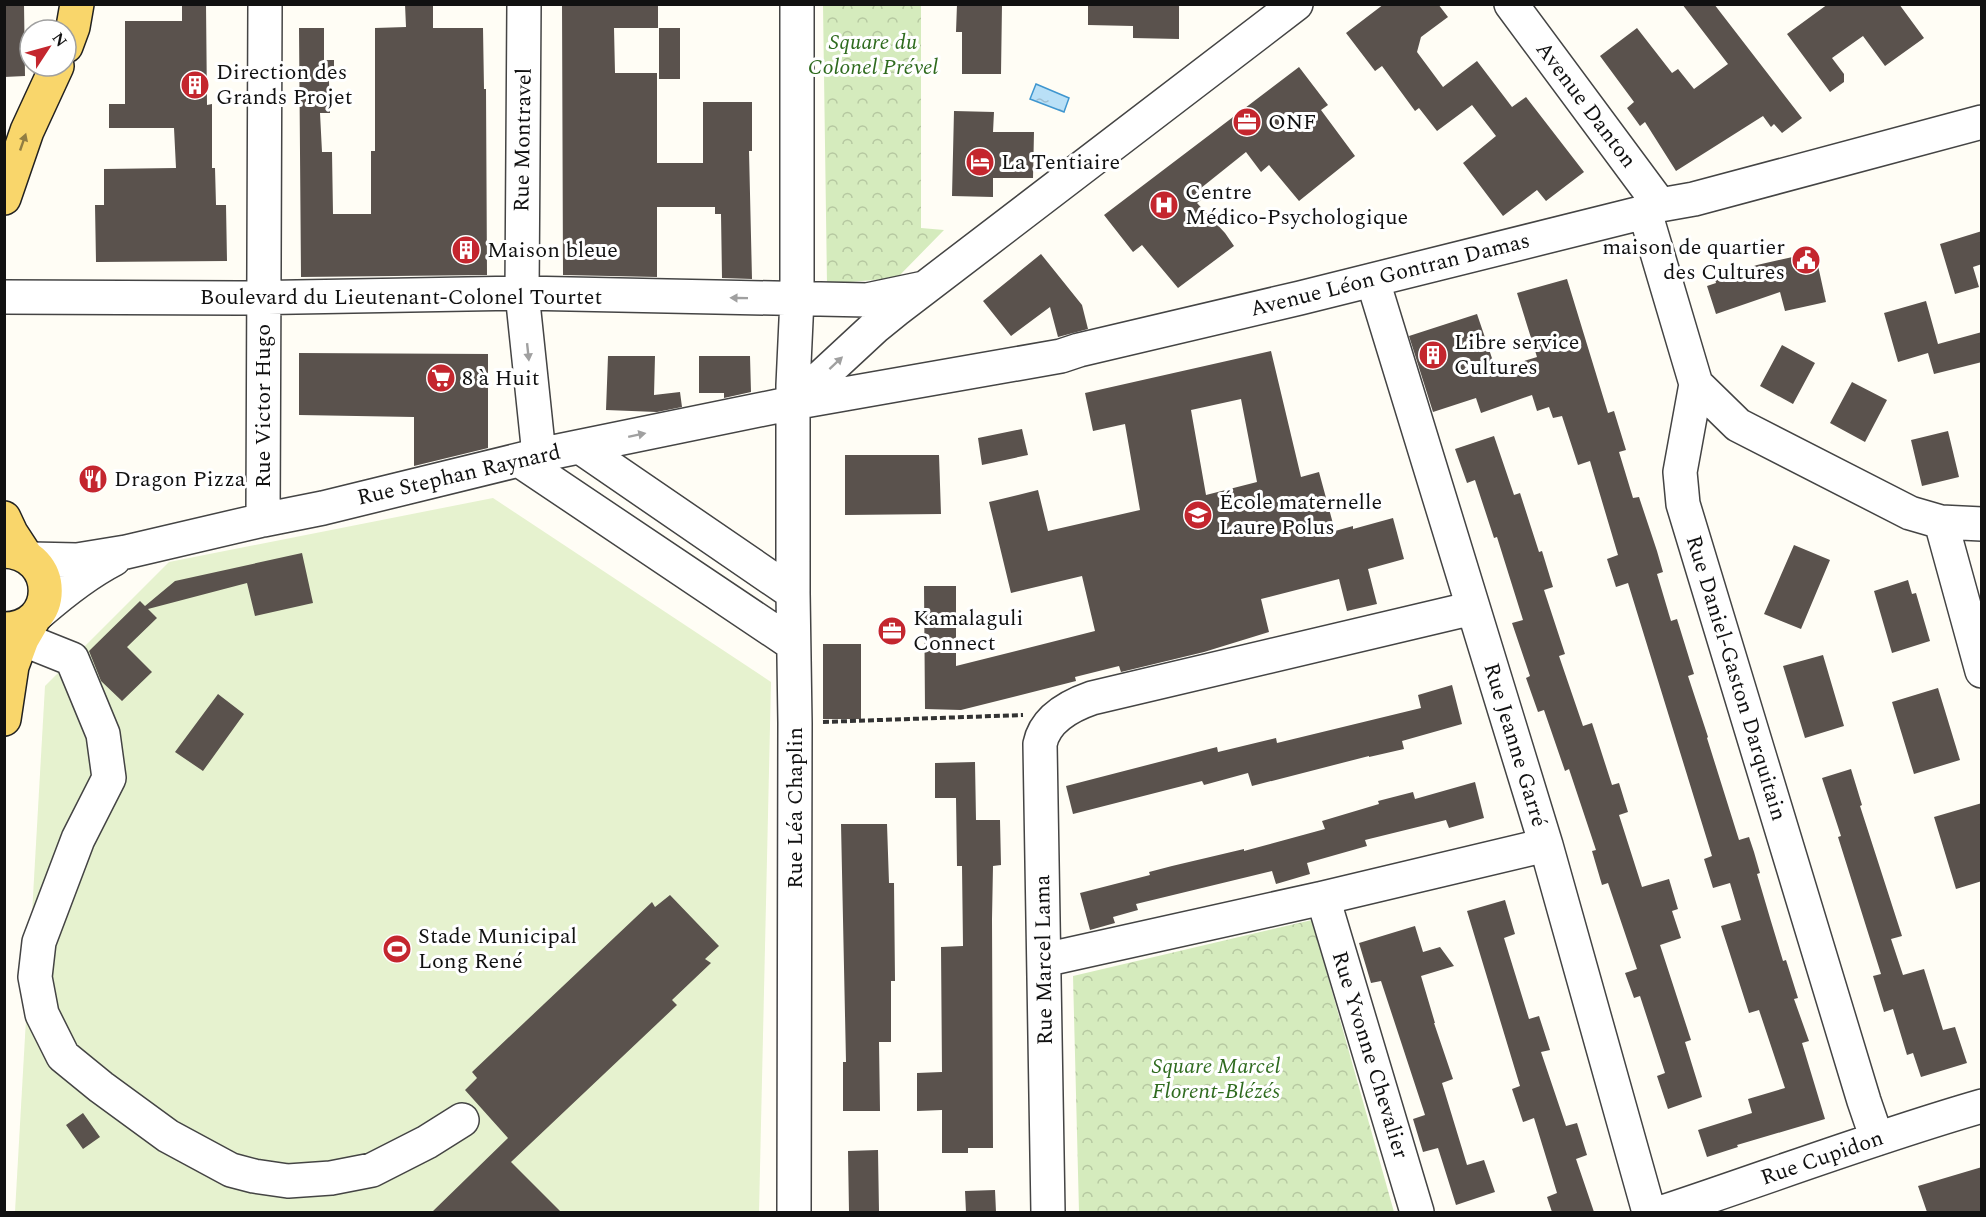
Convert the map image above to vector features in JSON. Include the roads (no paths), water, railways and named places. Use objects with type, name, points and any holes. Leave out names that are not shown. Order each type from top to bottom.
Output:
[{"type":"main road","points":[[4,198],[27,130],[51,78]]},
{"type":"main road","points":[[4,518],[21,555],[41,570],[46,584],[45,599],[25,625],[12,666],[4,719]]},
{"type":"street","name":"Rue Victor Hugo","points":[[263,520],[265,4]]},
{"type":"street","name":"Rue Montravel","points":[[524,4],[522,293],[529,458]]},
{"type":"street","name":"Rue Léa Chaplin","points":[[794,1212],[793,403],[797,299],[797,4]]},
{"type":"street","points":[[793,403],[875,327],[924,288],[1296,4]]},
{"type":"street","name":"Avenue Danton","points":[[1510,4],[1652,209]]},
{"type":"street","name":"Avenue Léon Gontran Damas","points":[[793,403],[1061,356],[1694,199],[1982,122]]},
{"type":"street","name":"Rue Daniel-Gaston Darquitain","points":[[1652,209],[1696,384],[1680,472],[1683,504],[1864,1101],[1878,1139]]},
{"type":"street","name":"Rue Jeanne Garré","points":[[1373,280],[1546,845],[1649,1212]]},
{"type":"street","name":"Boulevard du Lieutenant-Colonel Tourtet","points":[[4,297],[239,298],[522,293],[867,300],[924,288]]},
{"type":"street","points":[[1696,384],[1738,425],[1910,513],[1941,522],[1982,524]]},
{"type":"street","name":"Rue Stephan Raynard","points":[[21,555],[77,560],[126,552],[323,508],[529,458],[793,403]]},
{"type":"street","points":[[580,447],[793,592]]},
{"type":"street","points":[[529,458],[793,644]]},
{"type":"street","points":[[1941,522],[1982,671]]},
{"type":"street","name":"Rue Stephan Raynard","points":[[25,625],[67,589],[95,569],[126,552]]},
{"type":"street","name":"Rue Marcel Lama","points":[[1048,1212],[1040,744],[1043,732],[1059,713],[1078,703],[1109,694],[1473,608]]},
{"type":"street","points":[[25,625],[72,659],[103,734],[109,778],[78,839],[39,942],[35,977],[42,1014],[63,1056],[168,1136],[231,1170],[254,1176],[288,1181],[331,1178],[372,1170],[427,1142],[462,1120]]},
{"type":"street","points":[[1044,960],[1323,898],[1546,845]]},
{"type":"street","name":"Rue Yvonne Chevalier","points":[[1323,898],[1417,1212]]},
{"type":"street","name":"Rue Cupidon","points":[[1663,1212],[1906,1128],[1982,1106]]},
{"type":"water","points":[[1036,84],[1069,98],[1064,112],[1030,99]]},
{"type":"place","name":"Direction des Grands Projet","points":[[195,85]]},
{"type":"place","name":"ONF","points":[[1247,122]]},
{"type":"place","name":"La Tentiaire","points":[[980,162]]},
{"type":"place","name":"Centre Médico-Psychologique","points":[[1164,205]]},
{"type":"place","name":"Maison bleue","points":[[466,250]]},
{"type":"place","name":"maison de quartier des Cultures","points":[[1806,260]]},
{"type":"place","name":"Libre service Cultures","points":[[1433,355]]},
{"type":"place","name":"8 à Huit","points":[[441,378]]},
{"type":"place","name":"Dragon Pizza","points":[[93,479]]},
{"type":"place","name":"École maternelle Laure Polus","points":[[1198,515]]},
{"type":"place","name":"Kamalaguli Connect","points":[[892,631]]},
{"type":"place","name":"Stade Municipal Long René","points":[[397,949]]},
{"type":"park label","name":"Square du Colonel Prével","points":[[873,54]]},
{"type":"park label","name":"Square Marcel Florent-Blézés","points":[[1216,1078]]}]
